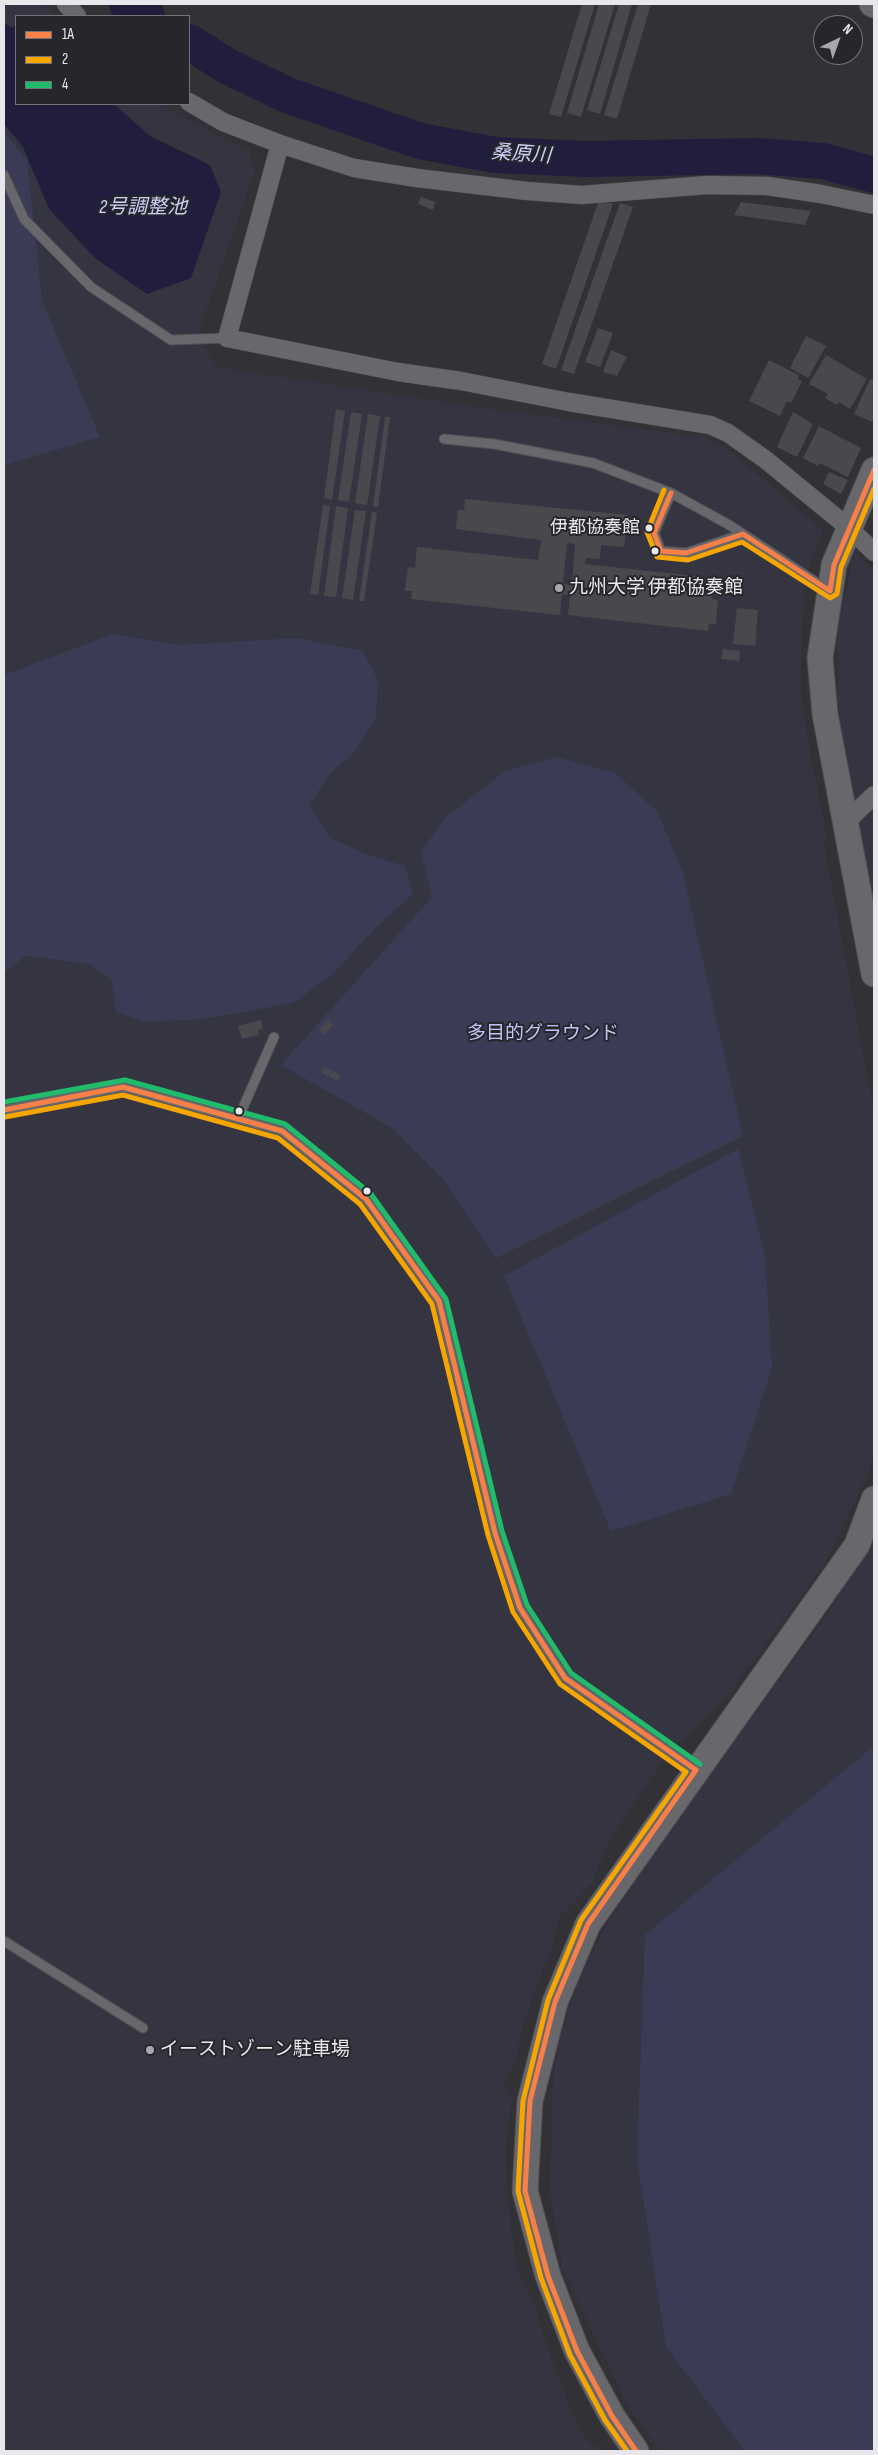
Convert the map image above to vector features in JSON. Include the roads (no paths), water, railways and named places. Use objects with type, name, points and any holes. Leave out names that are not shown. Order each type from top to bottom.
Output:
[{"type":"street","points":[[66,4],[76,15]]},
{"type":"street","points":[[190,103],[223,122],[280,144],[354,168],[484,187],[582,195],[707,185],[766,186],[821,194],[874,205]]},
{"type":"street","points":[[280,144],[227,338],[398,372],[461,381],[710,426],[728,433],[766,460],[850,528],[874,552]]},
{"type":"street","points":[[874,470],[834,565],[820,658],[824,714],[874,974]]},
{"type":"street","points":[[845,823],[874,794]]},
{"type":"street","points":[[636,2451],[612,2416],[577,2351],[548,2276],[525,2191],[530,2101],[555,2002],[588,1924],[857,1545],[874,1499]]},
{"type":"lane","points":[[4,175],[24,219],[91,287],[171,340],[227,338]]},
{"type":"lane","points":[[444,439],[494,444],[593,463],[671,493],[744,534],[830,592]]},
{"type":"lane","points":[[671,493],[654,533],[661,551],[686,553],[744,534]]},
{"type":"lane","points":[[238,1119],[274,1037]]},
{"type":"lane","points":[[4,1110],[123,1087],[282,1131],[366,1200],[439,1301],[495,1533],[520,1608],[566,1678],[696,1770]]},
{"type":"lane","points":[[4,1940],[144,2028]]},
{"type":"water","name":"2号調整池","points":[[4,23],[12,28],[15,26],[15,105],[115,105],[150,136],[210,165],[221,192],[191,278],[147,294],[95,258],[49,209],[23,147],[4,124]]},
{"type":"waterway","name":"桑原川","points":[[127,4],[145,15]]},
{"type":"waterway","name":"桑原川","points":[[190,43],[227,66],[287,95],[420,141],[495,155],[586,159],[757,156],[823,161],[874,175]]},
{"type":"place","name":"伊都協奏館","points":[[649,528]]},
{"type":"place","name":"九州大学 伊都協奏館","points":[[559,588]]},
{"type":"place","name":"イーストゾーン駐車場","points":[[150,2050]]},
{"type":"park label","name":"多目的グラウンド","points":[[543,1034]]}]
